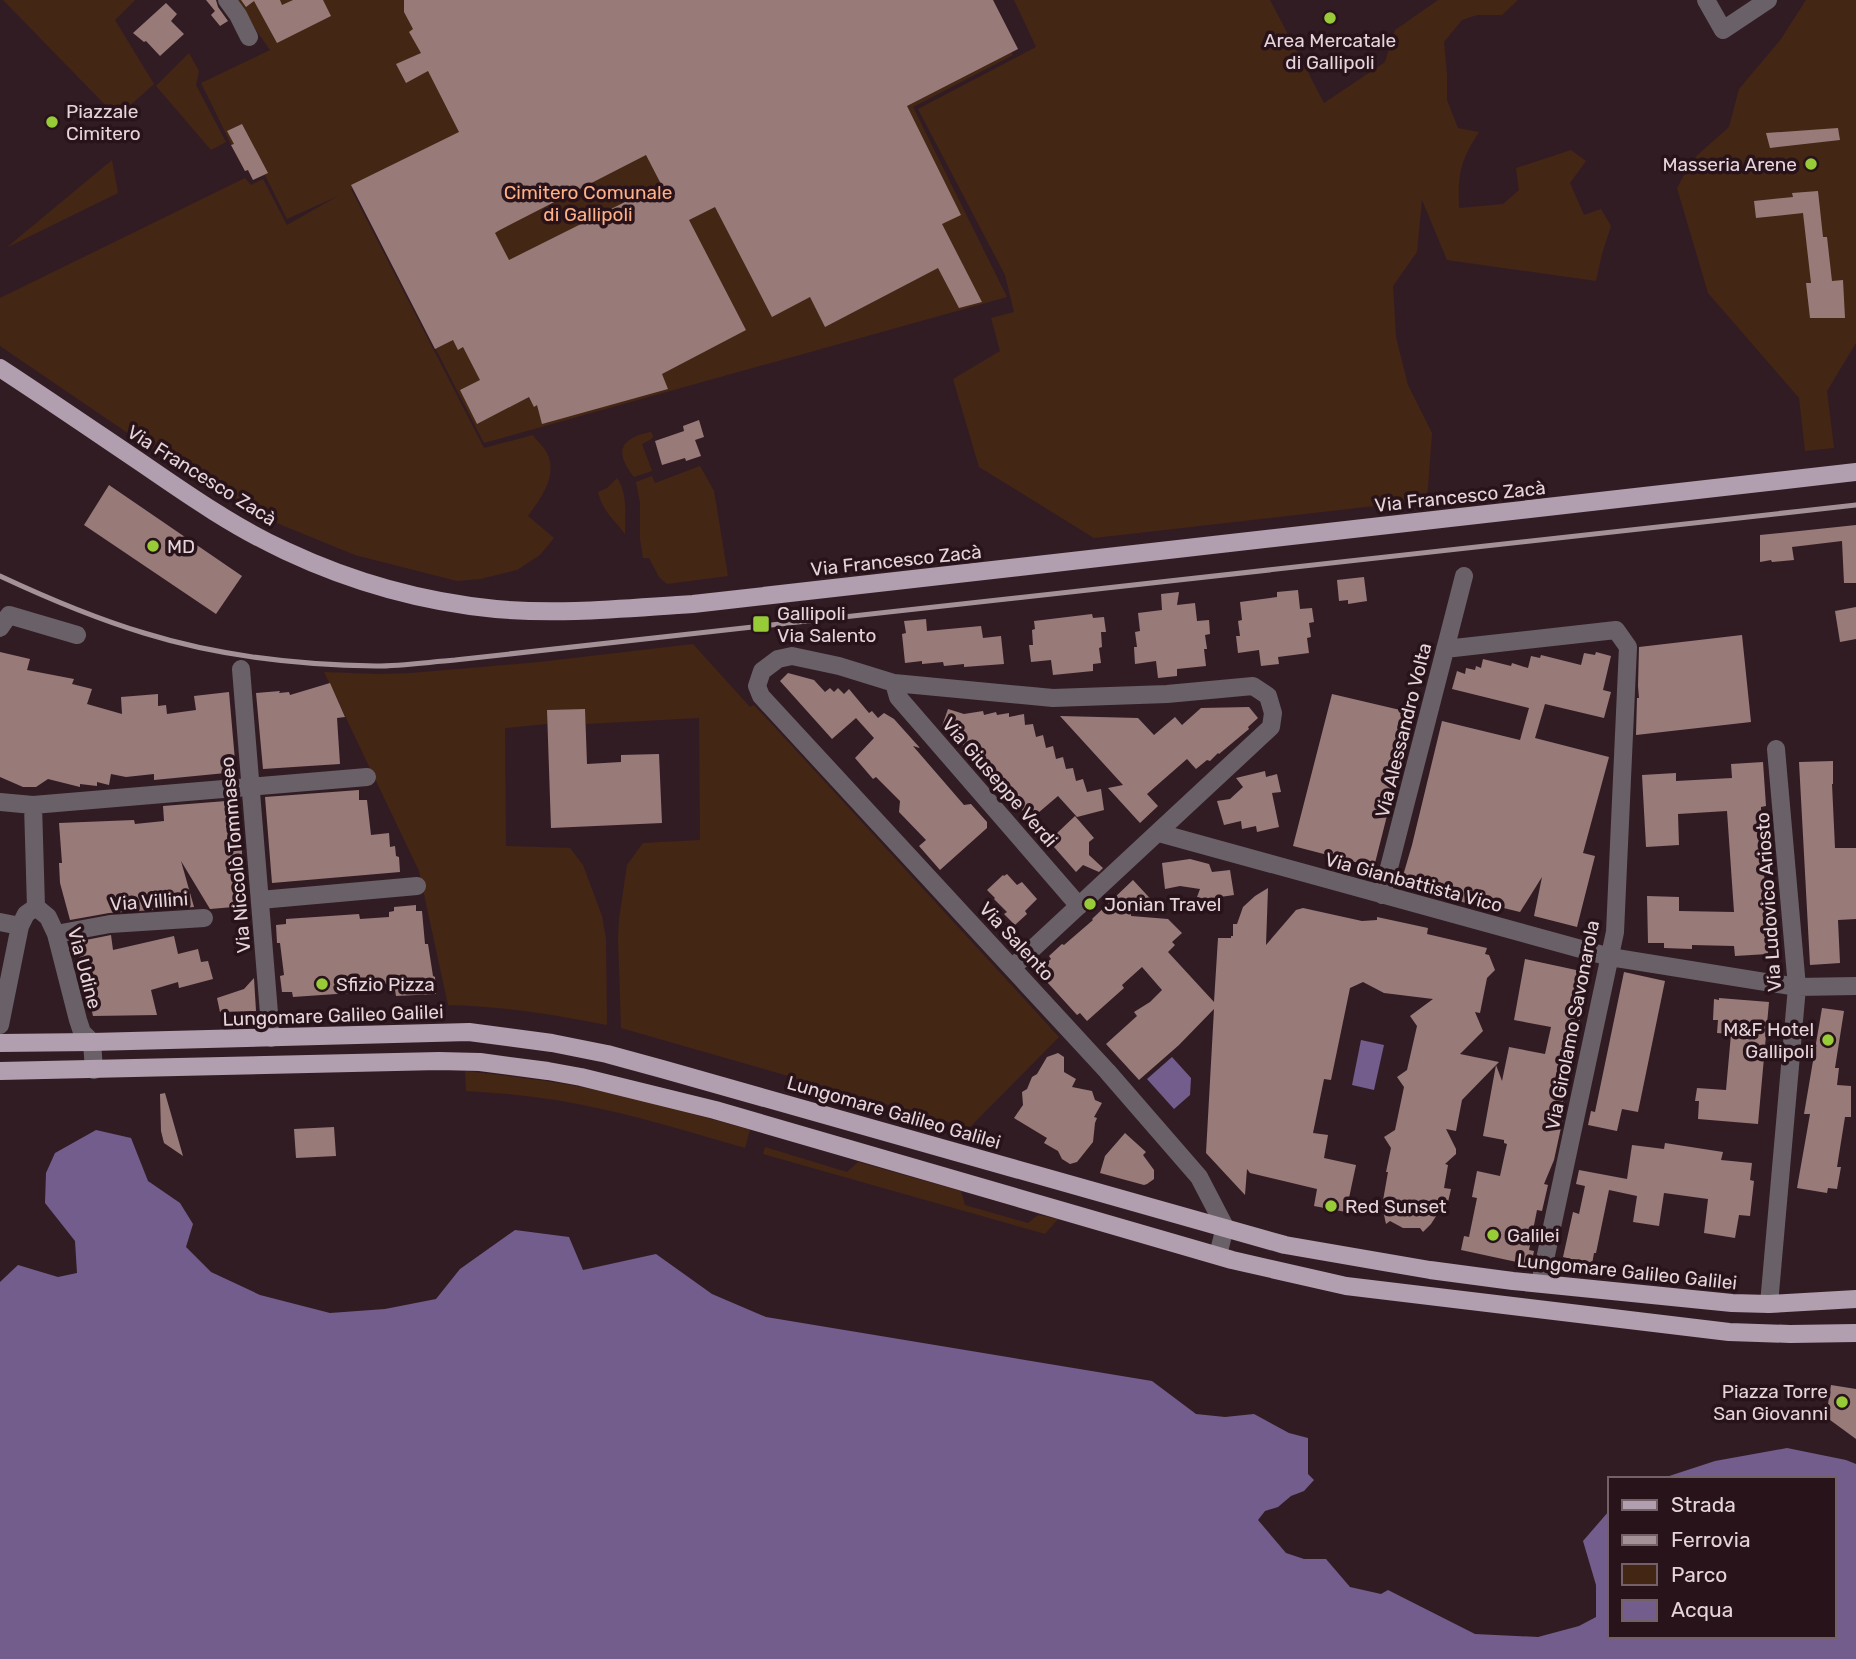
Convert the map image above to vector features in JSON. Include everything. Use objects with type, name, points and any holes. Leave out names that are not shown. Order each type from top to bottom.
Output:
[{"type":"main road","name":"Via Francesco Zacà","points":[[0,368],[219,515],[286,551],[349,577],[421,598],[496,609],[606,611],[706,602],[1856,472]]},
{"type":"main road","name":"Lungomare Galileo Galilei","points":[[0,1043],[469,1032],[607,1054],[1285,1245],[1499,1279],[1732,1303],[1769,1304],[1856,1299]]},
{"type":"main road","points":[[271,1038],[272,1065]]},
{"type":"main road","points":[[0,1071],[460,1061],[512,1066],[581,1077],[715,1110],[1285,1274],[1346,1286],[1729,1332],[1856,1333]]},
{"type":"main road","points":[[1536,1310],[1540,1283]]},
{"type":"main road","points":[[1765,1334],[1769,1304]]},
{"type":"street","points":[[227,0],[249,37]]},
{"type":"street","points":[[1706,0],[1723,30],[1768,0]]},
{"type":"street","name":"Via Alessandro Volta","points":[[1382,895],[1464,576]]},
{"type":"street","points":[[0,628],[9,615],[77,635]]},
{"type":"street","name":"Via Girolamo Savonarola","points":[[1445,649],[1616,630],[1628,647],[1615,932],[1540,1283]]},
{"type":"street","name":"Via Salento","points":[[894,683],[839,666],[792,656],[778,659],[762,671],[757,687],[761,696],[1013,967],[1199,1177],[1225,1227]]},
{"type":"street","name":"Via Niccolò Tommaseo","points":[[241,669],[271,1038]]},
{"type":"street","points":[[894,683],[1053,698],[1167,694],[1253,686],[1268,696],[1273,713],[1271,727],[1013,967]]},
{"type":"street","name":"Via Giuseppe Verdi","points":[[894,683],[898,697],[1079,906]]},
{"type":"street","name":"Via Ludovico Ariosto","points":[[1769,1304],[1797,987],[1776,749]]},
{"type":"street","points":[[0,802],[33,804],[367,776]]},
{"type":"street","points":[[0,1025],[20,926],[26,914],[36,907],[33,804]]},
{"type":"street","name":"Via Gianbattista Vico","points":[[1159,833],[1610,957],[1797,987],[1856,986]]},
{"type":"street","points":[[260,900],[417,886]]},
{"type":"street","name":"Via Udine","points":[[36,907],[48,917],[56,934],[78,1020],[82,1032],[92,1042]]},
{"type":"street","name":"Via Villini","points":[[56,934],[110,924],[204,918]]},
{"type":"street","points":[[0,922],[20,926]]},
{"type":"street","points":[[92,1042],[94,1070]]},
{"type":"street","points":[[1217,1255],[1225,1227]]},
{"type":"green space","points":[[3,0],[135,0],[115,20],[154,84],[117,117]]},
{"type":"green space","name":"Cimitero Comunale di Gallipoli","points":[[235,0],[985,0],[1013,55],[913,107],[1007,297],[484,443],[353,188],[351,189],[484,448],[533,435],[547,453],[550,462],[549,478],[543,494],[528,516],[554,538],[540,555],[517,570],[480,579],[457,581],[355,555],[267,519],[132,436],[0,346],[0,298],[245,178],[251,185],[263,179],[287,225],[338,196],[287,219],[265,175],[253,180],[239,160],[201,83],[270,50]]},
{"type":"green space","points":[[1014,0],[1270,0],[1324,103],[1385,62],[1395,30],[1438,0],[1518,0],[1502,15],[1477,15],[1462,20],[1444,42],[1447,100],[1458,128],[1479,132],[1462,168],[1459,208],[1503,204],[1519,190],[1516,168],[1571,150],[1586,161],[1570,183],[1584,215],[1601,209],[1611,226],[1596,281],[1447,260],[1422,200],[1417,252],[1393,286],[1396,337],[1408,385],[1432,433],[1427,500],[1094,538],[979,467],[953,379],[1000,351],[991,318],[1014,312],[1005,275],[918,109],[1036,47]]},
{"type":"green space","points":[[1806,0],[1856,0],[1856,343],[1827,391],[1834,448],[1805,451],[1799,398],[1708,293],[1677,188],[1692,160],[1729,127],[1739,89],[1781,39]]},
{"type":"green space","points":[[189,53],[199,71],[196,85],[226,142],[211,150],[156,86]]},
{"type":"green space","points":[[112,160],[118,193],[6,248]]},
{"type":"green space","points":[[650,432],[653,437],[642,444],[652,471],[634,477],[624,461],[623,448],[631,439]]},
{"type":"green space","points":[[700,466],[714,491],[728,576],[667,584],[659,577],[649,558],[643,558],[640,502],[636,482],[652,476],[655,483]]},
{"type":"green space","points":[[617,478],[624,498],[625,534],[605,510],[598,492],[607,488]]},
{"type":"green space","points":[[693,644],[750,707],[754,705],[1059,1037],[969,1128],[621,1028],[618,938],[627,865],[643,843],[700,840],[699,718],[586,724],[584,709],[547,710],[547,724],[505,728],[506,846],[570,848],[583,865],[602,916],[606,939],[607,1025],[508,1009],[448,1005],[419,871],[324,672],[411,673],[539,662]]},
{"type":"green space","points":[[465,1071],[598,1090],[750,1130],[745,1148],[578,1104],[466,1091]]},
{"type":"green space","points":[[765,1147],[847,1172],[858,1162],[961,1191],[965,1205],[1028,1223],[1038,1215],[1058,1219],[1045,1234],[763,1154]]},
{"type":"water","points":[[1361,1040],[1384,1045],[1374,1090],[1352,1085]]},
{"type":"water","points":[[1172,1057],[1191,1078],[1190,1095],[1174,1109],[1147,1079]]},
{"type":"water","points":[[96,1130],[131,1138],[148,1181],[180,1203],[193,1224],[186,1247],[211,1272],[260,1295],[330,1313],[385,1309],[436,1299],[460,1269],[515,1230],[569,1237],[583,1270],[656,1254],[712,1294],[766,1317],[1152,1381],[1196,1414],[1225,1417],[1254,1414],[1289,1433],[1308,1438],[1308,1474],[1314,1480],[1304,1491],[1291,1496],[1278,1507],[1265,1511],[1258,1520],[1286,1553],[1304,1559],[1326,1559],[1350,1587],[1381,1594],[1388,1590],[1475,1634],[1538,1637],[1579,1626],[1596,1617],[1596,1585],[1583,1541],[1608,1512],[1608,1638],[1835,1638],[1835,1477],[1666,1477],[1715,1461],[1787,1448],[1846,1460],[1856,1464],[1856,1659],[0,1659],[0,1282],[18,1265],[58,1277],[77,1273],[75,1241],[45,1203],[46,1173],[55,1153]]},
{"type":"building","points":[[206,0],[216,0],[228,21],[220,26],[211,15],[215,11]]},
{"type":"building","points":[[241,0],[280,0],[282,5],[293,0],[323,0],[331,16],[277,43],[254,1],[246,7]]},
{"type":"building","name":"Cimitero Comunale di Gallipoli","points":[[404,0],[993,0],[1018,49],[907,106],[961,215],[942,224],[982,302],[959,308],[938,268],[825,327],[810,297],[772,317],[715,207],[689,220],[746,330],[662,374],[668,389],[542,424],[537,405],[534,407],[529,397],[477,424],[460,390],[480,380],[463,347],[458,350],[453,340],[435,349],[351,185],[459,132],[428,71],[406,83],[396,64],[421,53],[409,32],[413,29],[404,12]],"holes":[[[646,155],[661,184],[509,260],[495,233]]]},
{"type":"building","points":[[166,3],[177,14],[171,21],[184,34],[160,56],[146,41],[133,33]]},
{"type":"building","points":[[242,124],[268,173],[253,180],[231,145],[234,144],[227,131]]},
{"type":"building","points":[[1838,128],[1840,140],[1770,148],[1766,133]]},
{"type":"building","points":[[1818,191],[1823,237],[1827,237],[1832,281],[1843,280],[1845,318],[1810,318],[1806,283],[1811,283],[1803,213],[1756,218],[1754,201]]},
{"type":"building","points":[[699,420],[704,437],[695,440],[701,456],[662,465],[655,441],[684,431],[683,426]]},
{"type":"building","points":[[109,485],[242,576],[216,614],[84,525]]},
{"type":"building","points":[[1856,525],[1856,583],[1844,583],[1842,541],[1792,547],[1794,560],[1760,562],[1760,535]]},
{"type":"building","points":[[1364,577],[1367,601],[1348,604],[1348,600],[1339,601],[1337,580]]},
{"type":"building","points":[[1298,590],[1300,609],[1312,608],[1314,622],[1309,623],[1311,637],[1307,638],[1309,653],[1278,657],[1279,664],[1261,666],[1259,650],[1238,653],[1236,636],[1240,636],[1238,621],[1242,620],[1240,602],[1277,597],[1277,592]]},
{"type":"building","points":[[1179,592],[1177,605],[1195,603],[1197,621],[1209,620],[1210,634],[1205,635],[1207,649],[1204,649],[1206,666],[1177,669],[1177,676],[1158,678],[1156,661],[1135,664],[1135,632],[1140,631],[1138,613],[1162,610],[1161,594]]},
{"type":"building","points":[[1856,607],[1856,639],[1840,642],[1835,611]]},
{"type":"building","points":[[1092,614],[1093,618],[1104,617],[1106,632],[1101,632],[1101,663],[1093,664],[1093,671],[1053,675],[1051,660],[1031,662],[1029,645],[1033,645],[1034,621]]},
{"type":"building","points":[[926,619],[927,631],[981,626],[983,638],[1001,636],[1004,664],[964,667],[964,664],[944,666],[943,662],[905,663],[902,634],[906,633],[904,621]]},
{"type":"building","points":[[1742,635],[1751,722],[1636,735],[1639,647]]},
{"type":"building","points":[[0,652],[30,659],[27,670],[74,679],[72,684],[92,689],[87,704],[122,714],[121,697],[158,694],[158,706],[166,705],[167,714],[196,710],[194,696],[229,692],[236,772],[154,780],[154,774],[126,777],[111,774],[109,785],[97,782],[97,786],[80,784],[80,787],[48,779],[36,787],[23,787],[0,777]]},
{"type":"building","points":[[1596,652],[1611,656],[1603,690],[1611,692],[1604,718],[1545,704],[1535,738],[1609,757],[1583,853],[1595,856],[1577,927],[1534,916],[1542,877],[1520,912],[1483,903],[1482,907],[1400,886],[1442,721],[1520,740],[1529,708],[1452,689],[1457,671],[1465,674],[1466,668],[1481,668],[1483,659],[1528,668],[1531,656],[1540,658],[1541,655],[1581,665],[1584,653],[1595,655]]},
{"type":"building","points":[[788,673],[814,680],[825,692],[830,688],[834,692],[838,688],[844,694],[849,689],[869,713],[872,711],[878,718],[884,713],[894,719],[920,748],[913,746],[964,805],[971,804],[987,822],[987,828],[940,870],[919,846],[926,840],[899,812],[900,801],[876,777],[873,779],[855,758],[874,738],[856,718],[832,739],[780,681]]},
{"type":"building","points":[[330,683],[345,717],[337,718],[340,764],[263,769],[256,693],[280,691],[279,693],[289,692],[290,695]]},
{"type":"building","points":[[1332,694],[1413,713],[1374,867],[1293,846]]},
{"type":"building","points":[[1249,707],[1258,718],[1249,729],[1196,769],[1187,759],[1147,794],[1158,806],[1140,823],[1108,788],[1123,785],[1060,716],[1138,718],[1154,735],[1175,717],[1182,725],[1201,708]]},
{"type":"building","points":[[585,709],[587,764],[621,762],[621,755],[659,754],[662,823],[551,828],[547,710]]},
{"type":"building","points":[[948,709],[964,714],[983,711],[984,715],[1009,713],[1009,717],[1024,714],[1025,725],[1033,724],[1036,737],[1043,735],[1046,748],[1053,746],[1056,759],[1063,757],[1066,769],[1073,768],[1076,781],[1083,779],[1087,792],[1101,789],[1104,810],[1077,817],[1058,796],[1038,813],[1035,823],[1022,819],[1024,811],[1012,807],[1014,800],[1001,796],[1004,789],[988,784],[995,778],[981,774],[983,767],[971,763],[973,756],[961,752],[963,745],[951,741],[953,734],[941,729]]},
{"type":"building","points":[[1833,761],[1835,848],[1856,848],[1856,919],[1838,920],[1840,963],[1810,965],[1799,762]]},
{"type":"building","points":[[1763,762],[1766,806],[1761,809],[1768,954],[1735,956],[1734,946],[1692,945],[1692,949],[1664,948],[1664,943],[1648,943],[1647,896],[1679,897],[1679,911],[1734,912],[1727,811],[1678,814],[1679,845],[1646,847],[1642,775],[1676,773],[1676,781],[1732,778],[1731,764]]},
{"type":"building","points":[[1265,771],[1266,777],[1277,774],[1281,792],[1272,793],[1279,827],[1257,832],[1256,826],[1242,829],[1241,821],[1224,825],[1217,801],[1230,799],[1243,787],[1236,778]]},
{"type":"building","points":[[359,790],[359,800],[367,800],[371,835],[389,833],[390,847],[395,846],[396,856],[399,857],[400,872],[272,883],[265,797]]},
{"type":"building","points":[[239,800],[245,906],[210,909],[181,861],[194,907],[109,913],[70,920],[60,883],[59,863],[62,863],[59,823],[134,820],[135,824],[164,821],[163,806]]},
{"type":"building","points":[[1075,816],[1094,838],[1089,842],[1089,855],[1103,868],[1099,872],[1083,865],[1076,872],[1054,847],[1060,841],[1055,835]]},
{"type":"building","points":[[1190,859],[1209,864],[1212,872],[1230,870],[1234,895],[1206,899],[1197,897],[1200,889],[1180,886],[1165,889],[1162,863]]},
{"type":"building","points":[[1007,874],[1017,885],[1022,882],[1037,899],[1015,925],[987,890]]},
{"type":"building","points":[[1133,880],[1158,907],[1131,912],[1131,916],[1168,919],[1182,933],[1172,942],[1175,945],[1168,952],[1214,1002],[1218,938],[1233,936],[1233,924],[1237,924],[1243,907],[1268,888],[1266,945],[1296,910],[1303,908],[1362,921],[1377,920],[1377,917],[1428,928],[1427,934],[1487,948],[1485,954],[1489,955],[1495,970],[1487,978],[1480,1013],[1475,1012],[1483,1031],[1460,1054],[1499,1062],[1462,1100],[1456,1131],[1446,1129],[1456,1154],[1445,1164],[1448,1165],[1444,1188],[1451,1189],[1445,1215],[1438,1213],[1423,1232],[1420,1228],[1403,1228],[1390,1221],[1386,1224],[1382,1206],[1391,1148],[1384,1137],[1395,1130],[1404,1087],[1397,1077],[1407,1070],[1417,1026],[1410,1016],[1433,999],[1384,993],[1363,982],[1350,988],[1331,1080],[1324,1079],[1313,1133],[1328,1135],[1324,1158],[1356,1165],[1346,1212],[1314,1206],[1317,1189],[1250,1173],[1247,1169],[1245,1195],[1206,1153],[1214,1009],[1139,1080],[1106,1044],[1137,1016],[1134,1012],[1162,990],[1142,967],[1122,985],[1124,988],[1087,1021],[1080,1013],[1077,1015],[1037,971],[1051,959],[1049,956],[1093,920]]},
{"type":"building","points":[[416,905],[416,911],[422,911],[425,944],[428,944],[436,994],[396,996],[394,983],[365,986],[365,992],[293,997],[292,992],[282,992],[280,976],[284,975],[276,925],[286,924],[286,919],[359,914],[360,919],[389,917],[389,912],[394,911],[394,907]]},
{"type":"building","points":[[111,935],[113,950],[174,936],[178,954],[198,949],[201,962],[208,961],[213,979],[179,988],[178,982],[151,990],[157,1015],[93,1016],[76,942]]},
{"type":"building","points":[[1525,959],[1590,973],[1577,1034],[1570,1033],[1562,1075],[1568,1076],[1563,1102],[1565,1109],[1554,1160],[1544,1184],[1548,1185],[1542,1211],[1537,1210],[1529,1250],[1534,1251],[1531,1265],[1461,1250],[1464,1236],[1469,1237],[1477,1198],[1472,1197],[1477,1171],[1500,1176],[1507,1144],[1504,1140],[1483,1136],[1496,1065],[1502,1081],[1509,1047],[1545,1054],[1551,1027],[1514,1020]]},
{"type":"building","points":[[1624,972],[1665,981],[1638,1112],[1622,1109],[1617,1131],[1588,1125],[1591,1111],[1595,1112]]},
{"type":"building","points":[[254,978],[256,1011],[220,1012],[217,998],[244,989]]},
{"type":"building","points":[[1714,999],[1769,1002],[1758,1124],[1698,1119],[1699,1101],[1695,1101],[1697,1088],[1726,1090],[1731,1034],[1717,1033],[1718,1020],[1713,1020]]},
{"type":"building","points":[[1822,1008],[1844,1011],[1835,1068],[1839,1068],[1837,1085],[1851,1086],[1851,1117],[1845,1117],[1837,1167],[1841,1167],[1837,1189],[1828,1188],[1827,1193],[1797,1188],[1810,1114],[1804,1114]]},
{"type":"building","points":[[1058,1053],[1064,1057],[1064,1072],[1076,1079],[1072,1087],[1092,1091],[1095,1100],[1102,1103],[1094,1117],[1097,1118],[1093,1142],[1077,1162],[1070,1164],[1062,1159],[1058,1151],[1044,1143],[1047,1138],[1014,1118],[1023,1105],[1022,1092],[1027,1089],[1032,1077],[1037,1074],[1047,1057]]},
{"type":"building","points":[[165,1093],[183,1156],[164,1143],[160,1094]]},
{"type":"building","points":[[334,1127],[336,1156],[296,1158],[294,1129]]},
{"type":"building","points":[[1125,1133],[1146,1152],[1143,1155],[1154,1170],[1154,1179],[1147,1184],[1100,1173],[1105,1156]]},
{"type":"building","points":[[1665,1143],[1723,1152],[1721,1160],[1752,1163],[1750,1180],[1754,1181],[1750,1216],[1739,1215],[1735,1238],[1704,1233],[1708,1199],[1664,1193],[1659,1226],[1633,1222],[1637,1196],[1609,1190],[1592,1264],[1563,1257],[1573,1212],[1579,1214],[1585,1186],[1576,1184],[1579,1170],[1627,1179],[1632,1145],[1664,1149]]},
{"type":"building","points":[[1831,1385],[1856,1389],[1856,1439],[1826,1417]]},
{"type":"railway","points":[[0,576],[107,621],[200,648],[287,661],[386,666],[1856,505]]},
{"type":"place","name":"Area Mercatale di Gallipoli","points":[[1330,18]]},
{"type":"place","name":"Piazzale Cimitero","points":[[52,122]]},
{"type":"place","name":"Masseria Arene","points":[[1811,164]]},
{"type":"place","name":"MD","points":[[153,546]]},
{"type":"place","name":"Gallipoli Via Salento","points":[[761,624]]},
{"type":"place","name":"Jonian Travel","points":[[1090,904]]},
{"type":"place","name":"Sfizio Pizza","points":[[322,984]]},
{"type":"place","name":"M&F Hotel Gallipoli","points":[[1828,1040]]},
{"type":"place","name":"Red Sunset","points":[[1331,1206]]},
{"type":"place","name":"Galilei","points":[[1493,1235]]},
{"type":"place","name":"Piazza Torre San Giovanni","points":[[1842,1402]]}]
